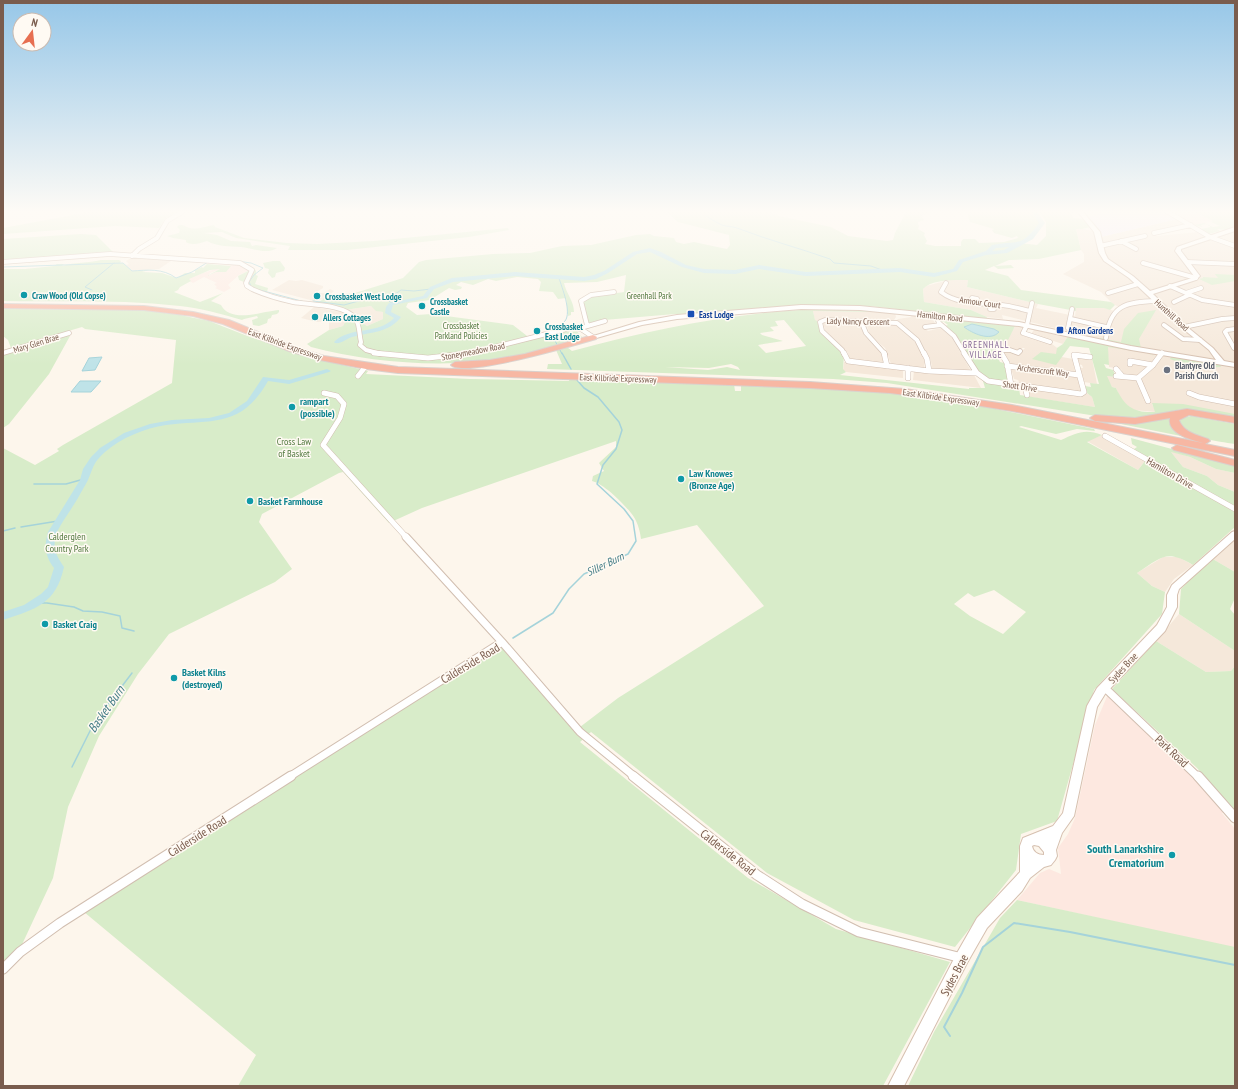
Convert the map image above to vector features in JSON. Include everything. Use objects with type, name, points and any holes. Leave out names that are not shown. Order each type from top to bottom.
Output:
[{"type":"highway","name":"East Kilbride Expressway","points":[[3,303],[137,305],[187,309],[228,319],[313,350],[346,360],[379,365],[845,383],[936,392],[1011,404],[1235,449]]},
{"type":"highway","name":"East Kilbride Expressway","points":[[3,306],[144,308],[193,314],[226,322],[310,355],[338,362],[366,366],[430,371],[875,388],[955,398],[1235,453]]},
{"type":"highway","points":[[411,367],[474,365],[495,362],[553,350],[593,337]]},
{"type":"highway","points":[[1011,404],[1118,421],[1150,419],[1184,412],[1235,420]]},
{"type":"highway","points":[[1216,445],[1192,437],[1180,430],[1175,424],[1175,418],[1179,415],[1189,414],[1235,420]]},
{"type":"highway","points":[[1048,416],[1235,463]]},
{"type":"main road","name":"Hunthill Road","points":[[1110,263],[1138,284],[1184,327],[1214,352],[1222,363]]},
{"type":"main road","points":[[1148,294],[1196,278],[1196,273],[1188,263]]},
{"type":"main road","name":"Hamilton Road","points":[[593,337],[605,339],[643,327],[715,314],[801,307],[860,308],[1027,325],[1132,348],[1235,365]]},
{"type":"main road","name":"Sydes Brae","points":[[1050,850],[1052,840],[1057,830],[1068,816],[1092,706],[1104,688],[1161,628],[1172,607],[1172,595],[1175,587],[1235,534]]},
{"type":"main road","points":[[1029,843],[1057,830]]},
{"type":"main road","points":[[1029,843],[1045,843],[1050,850],[1050,859],[1041,862],[1031,856],[1029,843]]},
{"type":"main road","points":[[1026,874],[1029,843]]},
{"type":"main road","name":"Sydes Brae","points":[[896,1086],[962,958],[982,923],[992,911],[1018,886],[1026,874],[1041,862]]},
{"type":"street","name":"Stoneymeadow Road","points":[[237,263],[251,268],[252,271],[246,283],[247,286],[293,302],[331,308],[351,315],[355,319],[361,342],[360,345],[362,348],[370,352],[422,359],[435,358],[491,349],[570,328],[581,329]]},
{"type":"street","points":[[1143,263],[1196,278]]},
{"type":"street","points":[[1207,263],[1235,264]]},
{"type":"street","name":"Armour Court","points":[[944,284],[941,292],[944,296],[973,299],[993,308],[1003,305],[1033,307],[1027,325]]},
{"type":"street","points":[[1108,293],[1138,284]]},
{"type":"street","points":[[1170,286],[1202,300],[1235,305]]},
{"type":"street","points":[[1174,302],[1201,288]]},
{"type":"street","points":[[587,325],[581,301],[591,295],[614,292]]},
{"type":"street","points":[[1106,338],[1106,327],[1109,319],[1120,307],[1128,303],[1156,301]]},
{"type":"street","points":[[1071,326],[1071,319],[1074,311]]},
{"type":"street","name":"Shott Drive","points":[[936,315],[938,322],[956,339],[976,373],[988,382],[1081,394],[1084,392],[1074,355],[1090,357]]},
{"type":"street","points":[[1184,327],[1195,326],[1225,317],[1235,318]]},
{"type":"street","points":[[1071,319],[1106,327]]},
{"type":"street","name":"Lady Nancy Crescent","points":[[929,371],[927,359],[917,340],[900,325],[893,322],[824,320],[820,322],[822,330],[842,350],[848,361],[929,371],[950,373],[976,373]]},
{"type":"street","points":[[593,337],[581,329],[587,325],[605,321]]},
{"type":"street","points":[[861,321],[865,332],[884,351],[887,357],[887,366]]},
{"type":"street","points":[[926,327],[941,325]]},
{"type":"street","points":[[1027,325],[1023,333],[1050,342]]},
{"type":"street","points":[[1164,325],[1183,340],[1200,340]]},
{"type":"street","points":[[1234,348],[1225,332],[1227,330],[1235,329]]},
{"type":"street","name":"Mary Glen Brae","points":[[3,353],[69,333]]},
{"type":"street","points":[[995,344],[1008,366],[1011,385]]},
{"type":"street","points":[[999,350],[1010,350],[1018,353],[1020,351]]},
{"type":"street","points":[[1116,376],[1138,378],[1153,365],[1162,353]]},
{"type":"street","points":[[1129,361],[1153,365]]},
{"type":"street","points":[[358,376],[366,366]]},
{"type":"street","name":"Archerscroft Way","points":[[1008,366],[1079,375]]},
{"type":"street","points":[[908,368],[908,378]]},
{"type":"street","points":[[1116,369],[1122,376]]},
{"type":"street","points":[[1138,378],[1148,401]]},
{"type":"street","points":[[1025,387],[1027,395]]},
{"type":"street","points":[[1183,394],[1188,391],[1199,397],[1235,404]]},
{"type":"street","points":[[324,393],[337,396],[344,404],[344,408],[340,418],[323,445],[502,642]]},
{"type":"street","name":"Hamilton Drive","points":[[1105,436],[1235,509]]},
{"type":"street","name":"Calderside Road","points":[[3,970],[20,952],[60,923],[502,642],[580,732],[651,791],[757,875],[802,904],[859,932],[962,958]]},
{"type":"street","name":"Park Road","points":[[1104,688],[1190,768],[1235,818]]},
{"type":"shaded area","points":[[128,263],[168,263],[159,269],[132,271],[126,265],[129,264]]},
{"type":"shaded area","points":[[1083,263],[1235,263],[1235,414],[1152,404],[1156,412],[1133,410],[1122,401],[1116,388],[1112,387],[1106,376],[1124,377],[1121,369],[1109,367],[1107,341],[1002,315],[1003,319],[987,317],[971,310],[924,302],[923,289],[926,286],[949,280],[968,280],[967,287],[1038,304],[1036,308],[1075,316],[1076,308],[1105,308],[1117,312],[1121,308],[1113,304],[1101,292],[1063,274]]},
{"type":"shaded area","points":[[234,264],[244,266],[250,270],[239,275],[228,285],[231,288],[224,292],[215,288],[217,287],[214,284],[217,283],[204,277],[193,283],[186,279],[215,269],[221,269],[210,273],[208,276],[216,272],[223,272],[231,266],[225,265]]},
{"type":"shaded area","points":[[289,280],[302,280],[323,286],[318,293],[324,293],[330,289],[334,291],[324,299],[314,301],[272,290]]},
{"type":"shaded area","points":[[371,306],[378,311],[383,312],[383,319],[367,326],[361,318],[345,310]]},
{"type":"shaded area","points":[[314,307],[341,312],[353,319],[351,322],[345,322],[343,326],[329,330],[329,321],[317,322],[301,318]]},
{"type":"shaded area","points":[[813,311],[895,313],[896,317],[894,320],[822,319],[815,321]]},
{"type":"shaded area","points":[[912,315],[932,318],[935,323],[922,326],[928,331],[941,328],[952,338],[971,371],[932,369],[931,361],[919,339],[896,321],[898,319],[911,317]]},
{"type":"shaded area","points":[[824,321],[860,323],[864,335],[881,351],[884,363],[849,359],[848,353],[825,330]]},
{"type":"shaded area","points":[[866,323],[894,323],[916,343],[925,360],[924,369],[891,364],[885,348],[870,335]]},
{"type":"shaded area","points":[[1016,325],[1022,327],[1021,335],[1052,344],[1060,350],[1062,357],[1073,359],[1075,372],[1011,364],[1003,352],[1010,351],[1018,355],[1025,348],[1022,348],[1019,351],[1009,347],[1005,348],[1001,343],[1006,339]]},
{"type":"shaded area","points":[[1040,329],[1068,336],[1063,344],[1031,334],[1034,330]]},
{"type":"shaded area","points":[[1076,356],[1092,358],[1097,384],[1084,382],[1080,368],[1083,368],[1082,365],[1078,364]]},
{"type":"shaded area","points":[[844,362],[903,370],[903,378],[846,372],[843,370]]},
{"type":"shaded area","points":[[1011,368],[1076,376],[1078,378],[1081,391],[1024,385],[1018,380],[1014,379]]},
{"type":"shaded area","points":[[914,371],[952,375],[974,375],[981,388],[913,380]]},
{"type":"shaded area","points":[[1028,389],[1082,395],[1087,393],[1092,397],[1095,407],[1030,397]]},
{"type":"shaded area","points":[[1102,435],[1145,461],[1138,470],[1087,441]]},
{"type":"shaded area","points":[[1170,451],[1190,457],[1216,469],[1235,473],[1235,492],[1218,485],[1207,476],[1183,467]]},
{"type":"shaded area","points":[[1235,540],[1235,572],[1211,558]]},
{"type":"shaded area","points":[[1163,557],[1178,557],[1193,565],[1174,579],[1165,592],[1152,586],[1137,573]]},
{"type":"shaded area","points":[[1179,614],[1235,651],[1235,666],[1231,671],[1206,672],[1156,641]]},
{"type":"shaded area","name":"South Lanarkshire Crematorium","points":[[1108,694],[1185,767],[1227,811],[1222,813],[1235,829],[1235,948],[1017,900],[1040,873],[1049,869],[1061,874],[1058,848],[1068,834],[1075,818],[1095,725]]},
{"type":"green space","points":[[123,263],[132,271],[149,270],[142,272],[162,273],[177,278],[185,273],[195,273],[195,270],[202,267],[203,268],[207,264],[231,266],[226,272],[216,272],[207,276],[220,269],[210,270],[189,279],[191,281],[174,292],[200,302],[223,293],[211,301],[221,305],[226,311],[232,314],[248,315],[279,310],[279,312],[272,315],[271,318],[268,319],[267,323],[259,326],[253,325],[252,320],[258,318],[257,316],[242,320],[196,308],[180,306],[136,302],[3,301],[3,269],[25,269],[54,266],[57,264],[64,264],[62,266],[72,264]]},
{"type":"green space","points":[[263,263],[281,263],[285,268],[284,271],[276,273],[275,277],[272,278],[268,273],[269,269],[265,268]]},
{"type":"green space","points":[[418,263],[1002,263],[995,266],[1011,265],[1014,268],[998,269],[994,266],[985,270],[1008,276],[1021,290],[1111,302],[1115,305],[1110,310],[1104,308],[1076,308],[1076,311],[1038,304],[967,287],[968,280],[950,280],[932,283],[923,289],[924,302],[971,310],[987,317],[986,319],[869,306],[805,306],[686,315],[675,314],[604,320],[588,323],[583,302],[597,295],[624,292],[626,275],[597,282],[564,283],[574,308],[574,312],[571,312],[571,315],[568,316],[566,298],[558,299],[553,292],[539,291],[541,282],[538,279],[517,277],[496,281],[488,279],[473,285],[461,282],[456,285],[462,287],[461,289],[455,290],[449,288],[430,300],[408,303],[406,307],[417,315],[431,314],[513,325],[531,339],[575,329],[582,337],[542,351],[514,357],[456,363],[397,362],[339,353],[311,347],[307,344],[329,330],[343,326],[345,322],[357,318],[361,318],[367,326],[383,319],[383,312],[376,311],[371,306],[345,310],[316,304],[329,295],[355,293],[403,278]]},
{"type":"green space","points":[[254,268],[256,275],[258,276],[255,284],[268,288],[267,292],[249,285],[249,279],[245,280],[244,282],[239,280],[238,276]]},
{"type":"green space","points":[[1215,274],[1235,275],[1235,281],[1212,285],[1199,279],[1203,277],[1218,278]]},
{"type":"green space","points":[[3,309],[141,310],[180,315],[209,321],[312,358],[368,371],[366,374],[470,379],[569,381],[570,378],[734,384],[735,391],[741,391],[741,384],[829,388],[939,399],[1094,429],[1095,431],[1077,429],[1056,434],[1021,426],[1019,427],[1061,440],[1081,432],[1091,432],[1102,435],[1087,442],[1138,470],[1145,461],[1235,512],[1235,527],[1193,565],[1184,560],[1170,556],[1159,559],[1137,573],[1152,586],[1165,592],[1162,614],[1094,690],[1057,821],[1021,834],[1016,870],[955,947],[854,920],[767,873],[591,732],[580,742],[748,878],[836,929],[950,962],[883,1086],[238,1086],[256,1055],[78,907],[503,637],[580,727],[618,698],[764,606],[697,525],[641,539],[637,522],[628,509],[608,490],[592,481],[593,476],[604,471],[599,463],[616,447],[616,441],[422,508],[389,523],[343,472],[339,473],[262,514],[259,522],[292,569],[275,582],[169,634],[138,674],[99,736],[68,807],[53,878],[12,966],[3,976],[3,448],[35,465],[59,451],[57,449],[63,445],[172,383],[176,340],[85,329],[82,327],[11,348],[8,340],[3,336]],"holes":[[[994,590],[1026,612],[1003,634],[970,616],[954,604],[968,593],[974,597]]]},
{"type":"green space","points":[[819,309],[870,310],[880,312],[813,311],[820,331],[844,355],[843,369],[846,372],[840,375],[969,389],[985,388],[983,381],[1019,388],[1020,395],[1095,407],[1092,397],[1087,393],[1085,386],[1091,387],[1090,383],[1099,384],[1089,348],[1070,346],[1056,365],[1032,359],[1041,352],[1056,354],[1057,348],[1063,344],[1068,336],[1146,352],[1157,357],[1147,353],[1108,347],[1109,365],[1104,364],[1106,368],[1113,370],[1116,377],[1107,376],[1112,387],[1116,388],[1119,395],[1131,408],[1141,411],[1155,412],[1152,403],[1183,404],[1235,414],[1235,418],[1182,409],[1133,419],[1109,418],[887,383],[833,379],[547,369],[548,364],[562,364],[556,350],[567,347],[572,351],[694,323],[788,311]],"holes":[[[784,320],[806,346],[766,353],[758,345],[783,341],[762,335],[760,333],[774,331],[770,327],[778,326],[775,321]],[[731,364],[738,367],[740,370],[727,367],[708,370],[665,367],[709,368]]]},
{"type":"green space","points":[[1156,310],[1139,339],[1141,348],[1100,339],[1121,342],[1124,329],[1138,313]]},
{"type":"green space","points":[[942,319],[1015,326],[1008,340],[1006,339],[1000,344],[993,344],[1001,357],[998,358],[1000,362],[1004,363],[1005,365],[1008,382],[989,380],[979,374],[959,339],[945,326],[948,325],[941,322]]},
{"type":"green space","points":[[66,335],[70,336],[49,374],[9,424],[3,428],[3,355]]},
{"type":"green space","points":[[1171,357],[1220,365],[1221,367],[1194,368],[1170,359]]},
{"type":"green space","points":[[1176,414],[1186,437],[1111,422],[1112,422]]},
{"type":"green space","points":[[1191,416],[1235,424],[1235,444],[1196,436],[1189,432],[1179,422],[1182,418]]},
{"type":"green space","points":[[1131,438],[1235,466],[1235,473],[1216,469],[1190,457],[1171,452],[1183,467],[1207,476],[1218,485],[1235,492],[1235,507],[1135,452],[1134,449],[1137,447],[1132,444]]},
{"type":"green space","points":[[1211,558],[1235,572],[1235,598],[1230,609],[1235,615],[1235,651],[1179,614],[1181,589]]},
{"type":"green space","points":[[1156,641],[1206,672],[1231,671],[1235,666],[1235,810],[1197,768],[1112,689]]},
{"type":"green space","points":[[1017,900],[1235,947],[1235,1086],[908,1086],[934,1032],[1000,918]]},
{"type":"water","points":[[972,324],[994,329],[999,332],[991,336],[981,336],[964,327]]},
{"type":"water","points":[[102,357],[95,370],[82,371],[89,358]]},
{"type":"water","points":[[80,381],[101,381],[91,392],[71,392]]},
{"type":"waterway","points":[[3,267],[114,263]]},
{"type":"waterway","points":[[92,290],[85,287],[114,263]]},
{"type":"waterway","points":[[114,263],[123,263],[132,271],[160,271],[176,278],[192,272],[207,263]]},
{"type":"waterway","points":[[250,263],[263,268],[254,275],[249,282],[251,286]]},
{"type":"waterway","points":[[337,342],[352,335],[386,327],[393,323],[398,317],[388,313],[391,304],[425,297],[432,288],[452,280],[515,274],[584,279],[596,277],[620,263]]},
{"type":"waterway","points":[[678,263],[684,266],[704,271],[735,272],[759,267],[806,274],[900,270],[934,275],[955,270],[960,263]]},
{"type":"waterway","points":[[834,263],[871,266],[882,270]]},
{"type":"waterway","name":"Siller Burn","points":[[550,332],[563,323],[567,317],[566,300],[559,278]]},
{"type":"waterway","points":[[256,289],[305,302]]},
{"type":"waterway","points":[[388,299],[401,290],[414,291],[431,289]]},
{"type":"waterway","points":[[313,301],[344,305],[377,296],[385,297],[390,302],[394,303]]},
{"type":"waterway","name":"Siller Burn","points":[[552,336],[558,346]]},
{"type":"waterway","name":"Siller Burn","points":[[560,350],[562,354]]},
{"type":"waterway","name":"Siller Burn","points":[[562,353],[571,369]]},
{"type":"waterway","points":[[3,616],[21,610],[39,601],[45,597],[53,587],[59,567],[53,559],[50,550],[50,541],[53,532],[84,480],[87,469],[103,450],[127,435],[153,426],[172,422],[217,419],[238,411],[254,397],[266,379],[289,382],[327,371]]},
{"type":"waterway","name":"Siller Burn","points":[[513,638],[553,613],[569,589],[584,574],[628,554],[636,541],[633,521],[624,509],[597,484],[603,465],[616,449],[622,430],[619,422],[598,397],[584,388],[577,380]]},
{"type":"waterway","points":[[34,484],[66,484],[84,479]]},
{"type":"waterway","points":[[21,527],[58,521]]},
{"type":"waterway","points":[[3,531],[15,528]]},
{"type":"waterway","points":[[35,603],[47,603],[74,607],[83,611],[102,612],[120,616],[122,628],[134,631]]},
{"type":"waterway","name":"Basket Burn","points":[[72,767],[94,723],[132,673]]},
{"type":"waterway","points":[[950,1036],[944,1027],[962,993],[983,947],[1014,923],[1070,932],[1235,965]]},
{"type":"place","name":"Craw Wood (Old Copse)","points":[[24,295]]},
{"type":"place","name":"Crossbasket West Lodge","points":[[317,296]]},
{"type":"place","name":"Crossbasket Castle","points":[[422,306]]},
{"type":"place","name":"East Lodge","points":[[691,314]]},
{"type":"place","name":"Allers Cottages","points":[[315,317]]},
{"type":"place","name":"Afton Gardens","points":[[1060,330]]},
{"type":"place","name":"Crossbasket East Lodge","points":[[537,331]]},
{"type":"place","name":"Blantyre Old Parish Church","points":[[1167,370]]},
{"type":"place","name":"rampart (possible)","points":[[292,407]]},
{"type":"place","name":"Law Knowes (Bronze Age)","points":[[681,479]]},
{"type":"place","name":"Basket Farmhouse","points":[[250,501]]},
{"type":"place","name":"Basket Craig","points":[[45,624]]},
{"type":"place","name":"Basket Kilns (destroyed)","points":[[174,678]]},
{"type":"place","name":"South Lanarkshire Crematorium","points":[[1172,855]]},
{"type":"district","name":"GREENHALL VILLAGE","points":[[986,350]]},
{"type":"park label","name":"Greenhall Park","points":[[649,295]]},
{"type":"park label","name":"Crossbasket Parkland Policies","points":[[461,330]]},
{"type":"park label","name":"Cross Law of Basket","points":[[294,446]]},
{"type":"park label","name":"Calderglen Country Park","points":[[67,542]]}]
